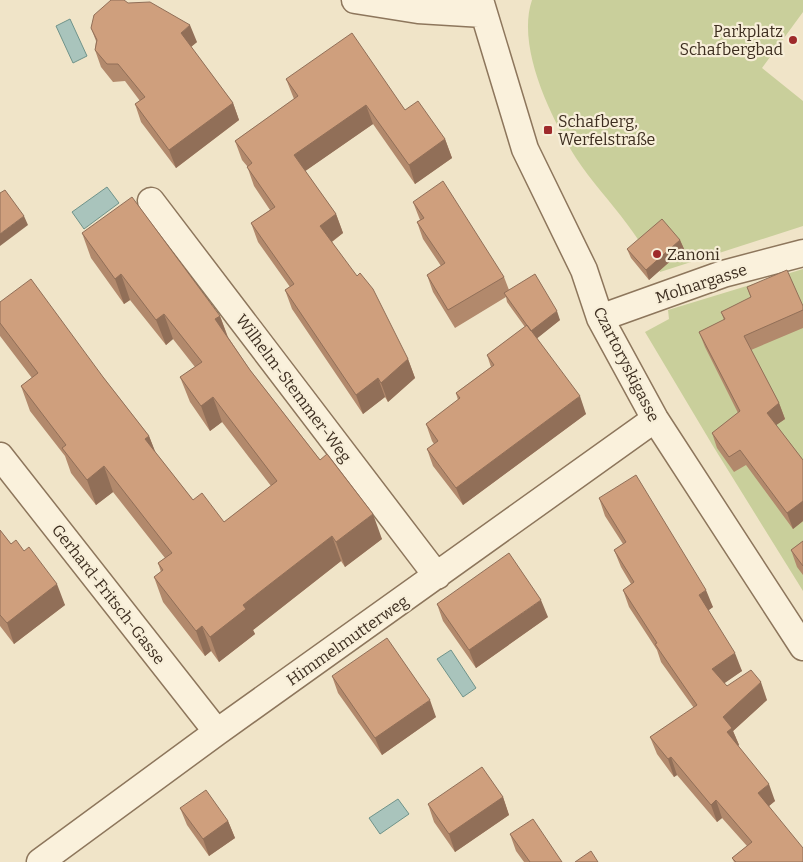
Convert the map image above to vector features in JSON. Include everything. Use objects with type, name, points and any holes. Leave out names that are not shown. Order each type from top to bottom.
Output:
[{"type":"street","points":[[354,0],[418,10],[481,7]]},
{"type":"street","name":"Czartoryskigasse","points":[[481,7],[525,149],[584,270],[600,318],[655,419],[803,647]]},
{"type":"street","name":"Wilhelm-Stemmer-Weg","points":[[151,201],[437,576]]},
{"type":"street","name":"Molnargasse","points":[[600,318],[723,274],[803,252]]},
{"type":"street","name":"Himmelmutterweg","points":[[40,862],[217,732],[655,419]]},
{"type":"street","name":"Gerhard-Fritsch-Gasse","points":[[0,456],[217,732]]},
{"type":"green space","points":[[532,0],[803,0],[803,12],[762,68],[803,101],[803,226],[660,272],[627,224],[582,167],[556,123],[532,60],[528,19]]},
{"type":"green space","points":[[803,269],[803,591],[645,332],[669,319],[668,310]]},
{"type":"water","points":[[70,19],[87,56],[73,63],[56,26]]},
{"type":"water","points":[[107,187],[119,203],[84,229],[72,212]]},
{"type":"water","points":[[451,650],[476,688],[463,697],[437,659]]},
{"type":"water","points":[[398,799],[409,814],[380,834],[369,818]]},
{"type":"building","points":[[111,0],[124,0],[128,3],[150,2],[190,25],[181,33],[233,103],[169,150],[135,104],[145,97],[118,64],[107,64],[95,50],[97,40],[91,28],[94,15]]},
{"type":"building","points":[[352,33],[405,110],[418,101],[445,139],[409,165],[366,105],[294,155],[336,214],[320,226],[357,276],[360,273],[373,289],[408,359],[381,383],[378,378],[356,395],[285,290],[294,284],[251,223],[275,207],[247,167],[252,163],[235,141],[298,96],[286,79]]},
{"type":"building","points":[[443,181],[504,277],[448,310],[427,275],[445,263],[417,222],[424,218],[413,202]]},
{"type":"building","points":[[5,190],[24,216],[0,234],[0,193]]},
{"type":"building","points":[[132,197],[220,316],[215,319],[250,370],[320,460],[327,454],[373,514],[336,542],[332,536],[243,605],[246,609],[210,637],[202,626],[196,631],[154,577],[163,570],[158,563],[172,553],[104,466],[87,480],[62,448],[66,445],[21,386],[38,373],[0,323],[0,302],[31,279],[149,436],[145,439],[193,500],[202,493],[224,522],[277,481],[213,397],[201,406],[180,377],[202,362],[164,314],[156,320],[121,274],[115,279],[82,233]]},
{"type":"building","name":"Zanoni","points":[[662,219],[680,240],[646,270],[627,249]]},
{"type":"building","points":[[787,270],[803,310],[744,336],[779,403],[767,413],[803,460],[803,501],[787,513],[740,450],[729,457],[712,433],[740,411],[699,332],[725,319],[721,312],[751,297],[747,287]]},
{"type":"building","points":[[535,274],[557,311],[531,331],[504,293]]},
{"type":"building","points":[[527,325],[580,396],[456,488],[427,449],[438,441],[426,424],[460,398],[456,393],[494,365],[487,355]]},
{"type":"building","points":[[636,475],[706,590],[699,595],[735,653],[712,669],[727,686],[751,670],[761,682],[723,717],[732,728],[727,732],[769,784],[758,793],[803,848],[803,862],[736,862],[732,858],[752,842],[716,800],[711,805],[671,757],[668,759],[650,737],[697,705],[655,644],[657,643],[623,590],[634,582],[614,550],[626,542],[599,498]]},
{"type":"building","points":[[0,530],[11,544],[16,540],[24,551],[29,547],[57,584],[7,623],[0,615]]},
{"type":"building","points":[[803,541],[803,566],[791,550]]},
{"type":"building","points":[[509,553],[541,600],[469,650],[437,604]]},
{"type":"building","points":[[387,638],[430,700],[375,738],[332,676]]},
{"type":"building","points":[[482,767],[503,797],[449,834],[428,804]]},
{"type":"building","points":[[206,790],[228,821],[203,839],[180,808]]},
{"type":"building","points":[[533,819],[562,862],[530,862],[510,834]]},
{"type":"building","points":[[591,851],[598,862],[575,862]]},
{"type":"place","name":"Parkplatz Schafbergbad","points":[[793,40]]},
{"type":"place","name":"Schafberg, Werfelstraße","points":[[548,130]]},
{"type":"place","name":"Zanoni","points":[[657,254]]}]
